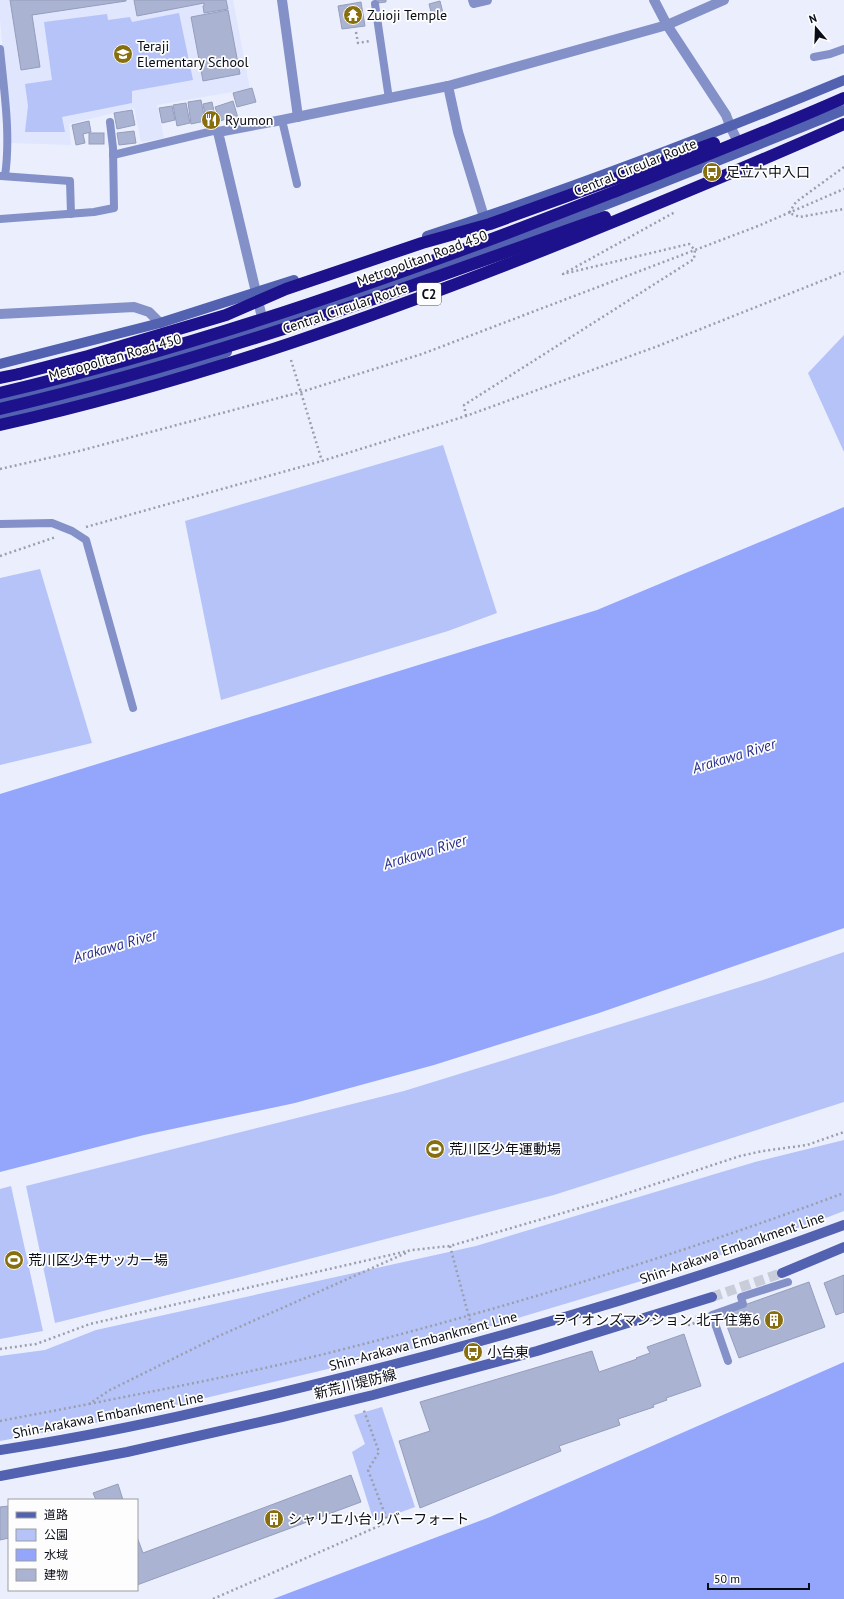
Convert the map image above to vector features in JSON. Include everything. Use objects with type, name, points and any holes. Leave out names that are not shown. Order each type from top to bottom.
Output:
[{"type":"highway","name":"Central Circular Route","points":[[0,393],[162,349],[292,310],[355,289],[567,210],[844,98]]},
{"type":"highway","points":[[0,378],[95,354],[226,315],[286,289],[422,243],[490,224],[766,124],[830,104]]},
{"type":"highway","name":"Central Circular Route","points":[[0,425],[170,381],[239,360],[364,318],[506,265],[738,170],[844,124]]},
{"type":"highway","points":[[0,409],[130,376],[235,346],[361,304],[738,170]]},
{"type":"main road","name":"Metropolitan Road 450","points":[[0,364],[160,323],[255,294],[484,217],[731,128],[844,80]]},
{"type":"main road","name":"Metropolitan Road 450","points":[[0,402],[164,359],[264,328],[425,273],[563,222],[844,110]]},
{"type":"main road","points":[[0,416],[154,376],[210,359],[237,348],[264,328]]},
{"type":"main road","name":"Shin-Arakawa Embankment Line","points":[[0,1450],[45,1443],[160,1420],[246,1401],[419,1358],[566,1317],[743,1261],[844,1225]]},
{"type":"main road","points":[[782,1273],[844,1247]]},
{"type":"main road","name":"新荒川堤防線","points":[[0,1476],[127,1452],[359,1398],[537,1351],[712,1297]]},
{"type":"street","points":[[282,0],[298,117]]},
{"type":"street","points":[[473,0],[474,3],[487,0]]},
{"type":"street","points":[[654,0],[667,25],[726,115],[743,151]]},
{"type":"street","points":[[264,328],[218,132],[448,86],[667,25],[724,0]]},
{"type":"street","points":[[448,86],[458,132],[484,217]]},
{"type":"street","points":[[0,314],[134,307],[149,312],[160,323]]},
{"type":"lane","points":[[375,4],[389,99]]},
{"type":"lane","points":[[0,49],[7,125],[7,158],[2,176],[70,181],[71,214]]},
{"type":"lane","points":[[814,57],[830,54],[844,49]]},
{"type":"lane","points":[[282,120],[297,184]]},
{"type":"lane","points":[[0,219],[94,212],[114,208],[113,156],[110,122]]},
{"type":"lane","points":[[113,156],[207,132],[218,132]]},
{"type":"lane","points":[[0,524],[52,523],[72,531],[86,540],[133,708]]},
{"type":"lane","points":[[728,1361],[712,1315],[743,1304],[741,1297],[788,1282]]},
{"type":"path","points":[[356,32],[358,43],[380,39]]},
{"type":"path","points":[[789,212],[796,202],[844,167]]},
{"type":"path","points":[[0,469],[78,451],[301,392],[422,354],[758,226],[844,189]]},
{"type":"path","points":[[789,212],[800,217],[844,209]]},
{"type":"path","points":[[675,212],[562,274],[689,244],[695,250]]},
{"type":"path","points":[[466,416],[464,405],[694,259],[695,250]]},
{"type":"path","points":[[0,556],[72,531],[322,461],[466,416],[658,346],[844,272]]},
{"type":"path","points":[[291,360],[322,461]]},
{"type":"path","points":[[0,1349],[36,1344],[90,1324],[412,1250],[450,1246],[607,1200],[740,1156],[807,1145],[844,1132]]},
{"type":"path","points":[[0,1421],[228,1376],[343,1349],[468,1316],[726,1236],[844,1193]]},
{"type":"path","points":[[450,1246],[473,1333]]},
{"type":"path","points":[[89,1404],[110,1390],[219,1336],[412,1250]]},
{"type":"path","points":[[704,1314],[688,1320],[689,1325],[713,1317]]},
{"type":"path","points":[[213,1599],[388,1522],[368,1470],[378,1452],[359,1398]]},
{"type":"shaded area","name":"Teraji Elementary School","points":[[0,0],[233,0],[250,89],[157,105],[164,138],[141,142],[134,108],[69,124],[71,145],[11,143],[0,19]]},
{"type":"green space","points":[[179,13],[193,80],[132,91],[132,103],[62,117],[65,132],[25,132],[28,106],[25,84],[52,80],[44,22],[107,14],[108,20],[130,17],[132,22]]},
{"type":"green space","points":[[844,335],[844,452],[808,373]]},
{"type":"green space","points":[[443,445],[497,613],[448,631],[221,700],[185,521]]},
{"type":"green space","points":[[40,569],[92,743],[0,765],[0,578]]},
{"type":"green space","name":"荒川区少年運動場","points":[[844,952],[844,1102],[554,1195],[244,1276],[55,1323],[26,1186],[404,1091],[763,980]]},
{"type":"green space","points":[[844,1140],[844,1211],[823,1219],[678,1270],[425,1346],[121,1418],[0,1441],[0,1356],[45,1350],[96,1330],[476,1246],[755,1162]]},
{"type":"green space","name":"荒川区少年サッカー場","points":[[11,1186],[43,1331],[0,1339],[0,1189]]},
{"type":"green space","points":[[382,1407],[415,1507],[374,1522],[352,1452],[365,1444],[354,1415]]},
{"type":"water","name":"Arakawa River","points":[[844,507],[844,928],[599,1013],[434,1065],[295,1103],[144,1135],[0,1172],[0,794],[597,610]]},
{"type":"water","points":[[844,1362],[844,1599],[273,1599],[490,1517]]},
{"type":"building","points":[[10,0],[126,1],[32,15],[40,67],[21,70]]},
{"type":"building","points":[[134,0],[226,0],[228,9],[204,13],[204,3],[137,16]]},
{"type":"building","points":[[378,0],[386,0],[386,2],[378,3]]},
{"type":"building","points":[[440,1],[444,17],[433,20],[429,4]]},
{"type":"building","points":[[361,2],[365,26],[342,29],[338,6]]},
{"type":"building","points":[[228,10],[240,74],[203,81],[191,17]]},
{"type":"building","points":[[252,88],[256,102],[237,107],[233,93]]},
{"type":"building","points":[[201,100],[205,121],[191,124],[188,102]]},
{"type":"building","points":[[233,101],[238,118],[229,120],[229,118],[220,121],[215,107]]},
{"type":"building","points":[[212,102],[217,125],[207,127],[203,104]]},
{"type":"building","points":[[186,103],[190,123],[177,126],[173,105]]},
{"type":"building","points":[[172,106],[175,120],[162,123],[159,108]]},
{"type":"building","points":[[132,110],[135,125],[117,129],[114,113]]},
{"type":"building","points":[[89,121],[91,132],[83,134],[85,143],[76,145],[72,125]]},
{"type":"building","points":[[134,131],[136,143],[119,145],[117,133]]},
{"type":"building","points":[[89,133],[104,133],[104,144],[89,144]]},
{"type":"building","points":[[844,1275],[844,1312],[836,1315],[824,1283]]},
{"type":"building","name":"ライオンズマンション 北千住第6","points":[[809,1282],[825,1327],[739,1358],[722,1313]]},
{"type":"building","points":[[684,1334],[701,1386],[666,1398],[667,1400],[653,1405],[654,1407],[618,1419],[620,1425],[559,1446],[561,1451],[420,1508],[399,1441],[430,1431],[420,1402],[592,1351],[599,1372],[637,1359],[636,1358],[650,1353],[647,1347]]},
{"type":"building","name":"シャリエ小台リバーフォート","points":[[351,1475],[361,1502],[138,1585],[138,1540],[143,1553]]},
{"type":"building","points":[[118,1484],[123,1499],[96,1499],[93,1493]]},
{"type":"building","points":[[8,1506],[8,1538],[0,1540],[0,1507]]},
{"type":"tunnel","points":[[712,1297],[782,1273]]},
{"type":"place","name":"Zuioji Temple","points":[[353,15]]},
{"type":"place","name":"Teraji Elementary School","points":[[123,54]]},
{"type":"place","name":"Ryumon","points":[[211,120]]},
{"type":"place","name":"足立六中入口","points":[[712,172]]},
{"type":"place","name":"荒川区少年運動場","points":[[435,1149]]},
{"type":"place","name":"荒川区少年サッカー場","points":[[14,1260]]},
{"type":"place","name":"ライオンズマンション 北千住第6","points":[[774,1320]]},
{"type":"place","name":"小台東","points":[[473,1352]]},
{"type":"place","name":"シャリエ小台リバーフォート","points":[[274,1519]]}]
